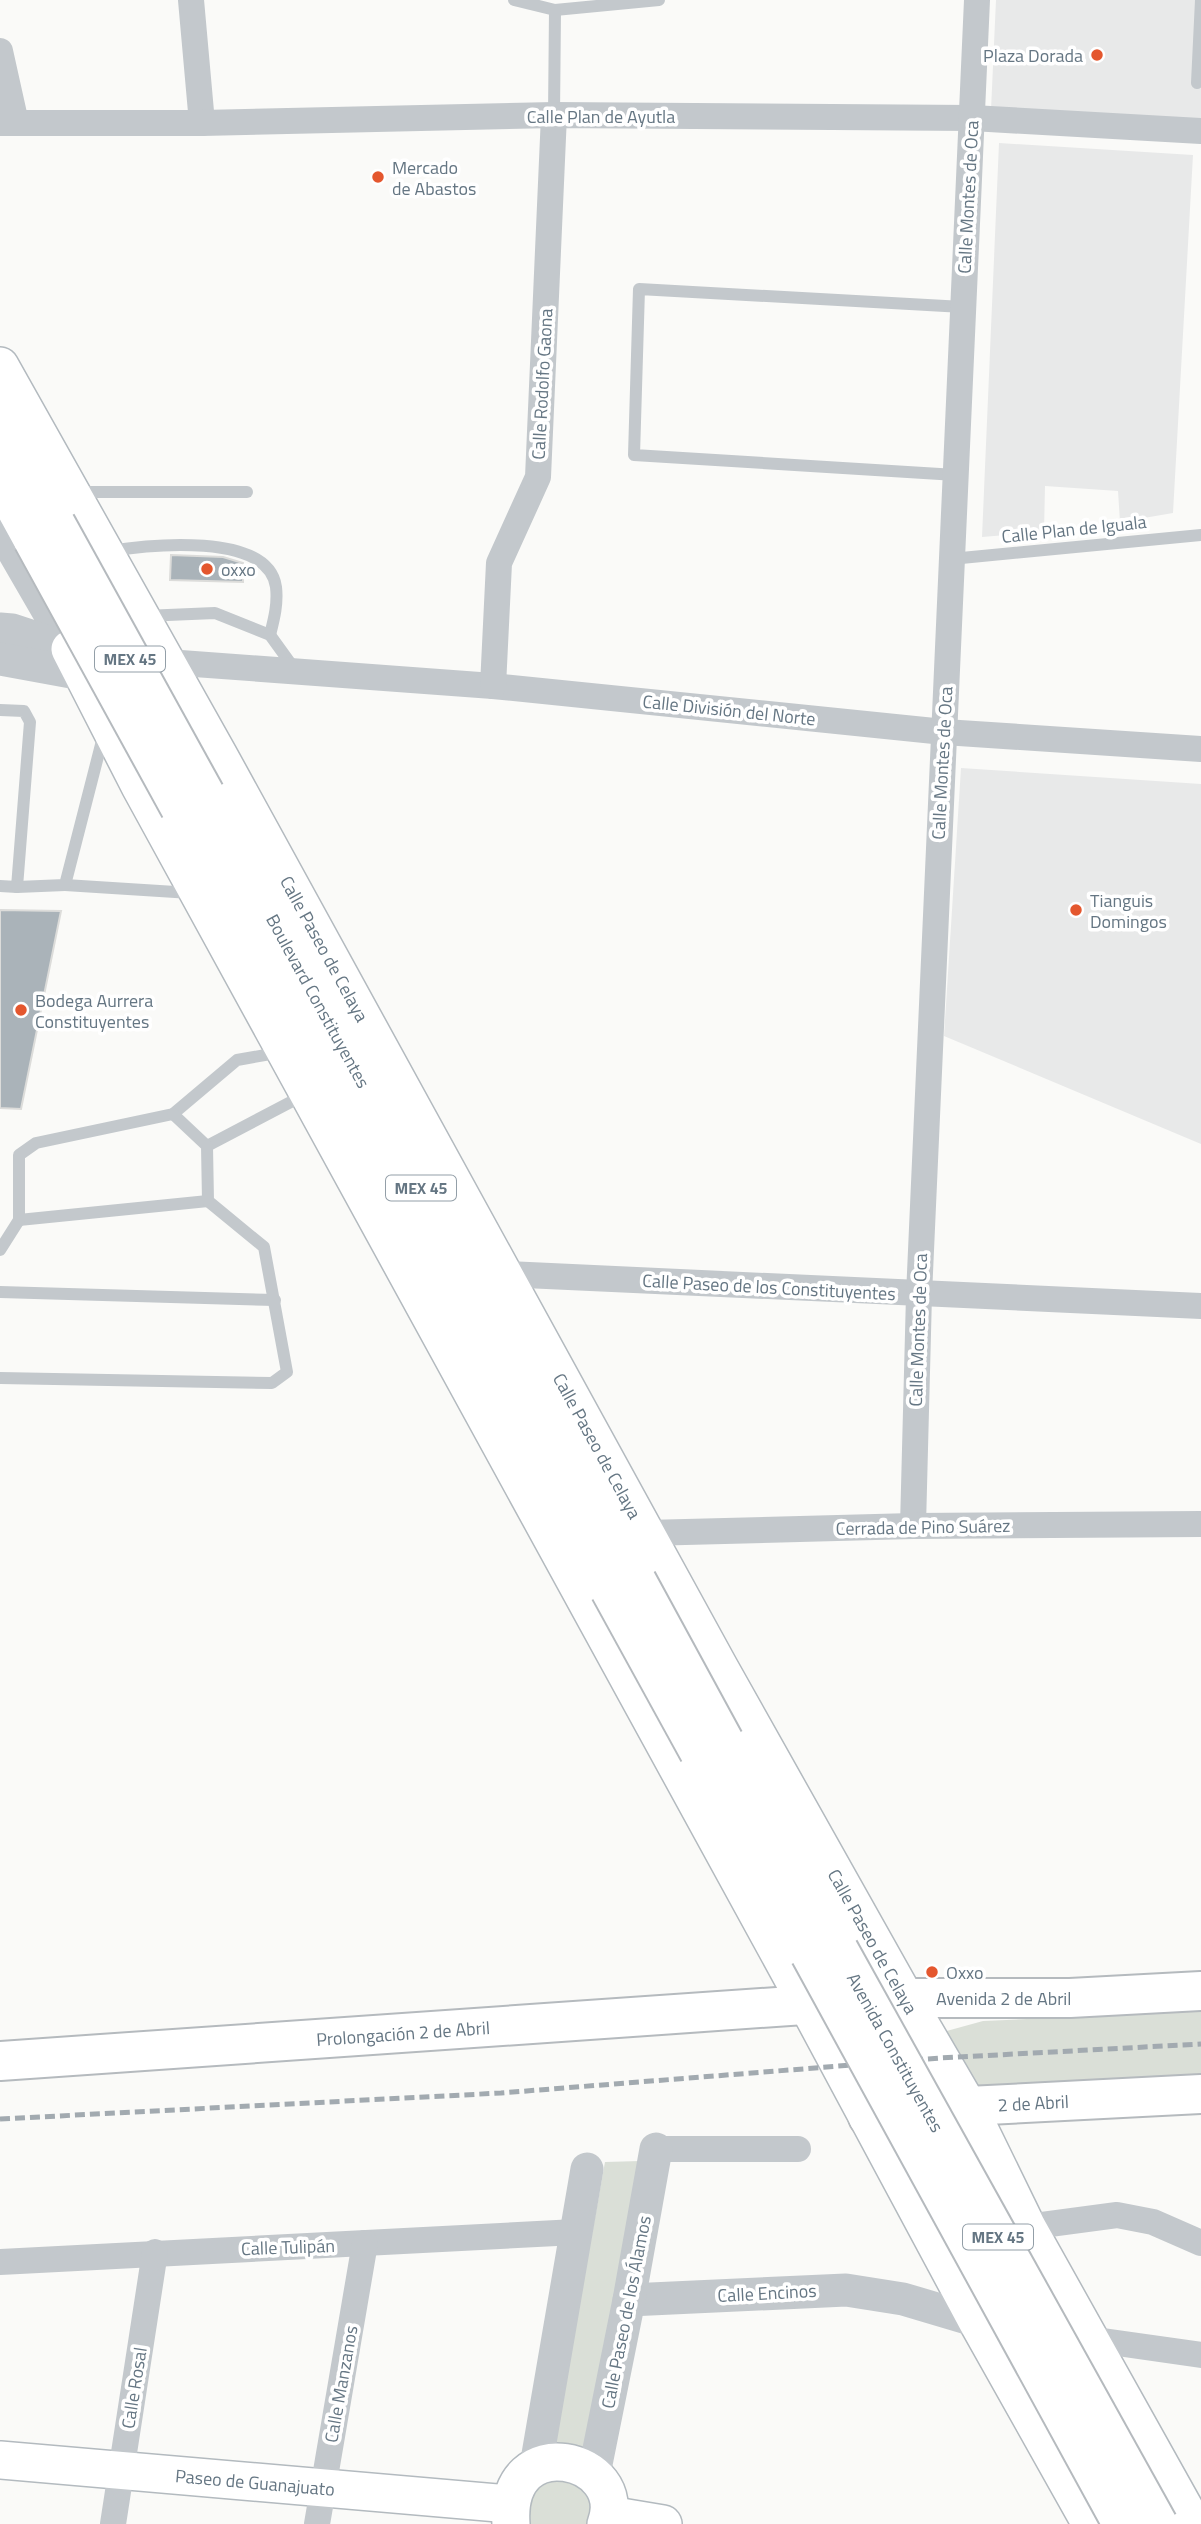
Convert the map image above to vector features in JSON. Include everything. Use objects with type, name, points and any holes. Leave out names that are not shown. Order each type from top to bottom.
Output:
[{"type":"main road","name":"Calle Paseo de Celaya","points":[[0,366],[40,521],[103,551],[175,676],[646,1534],[627,1590],[642,1705],[824,1947],[905,1998],[968,2106],[1027,2227],[1089,2339],[1177,2520]]},
{"type":"main road","name":"Boulevard Constituyentes","points":[[0,422],[40,521],[627,1590]]},
{"type":"main road","name":"Boulevard Constituyentes","points":[[0,480],[40,521]]},
{"type":"main road","name":"Calle Paseo de Celaya","points":[[77,662],[140,786],[308,1093],[627,1590],[719,1667],[824,1947],[807,2004],[977,2321],[1091,2524]]},
{"type":"main road","name":"Avenida Constituyentes","points":[[627,1590],[824,1947],[1122,2524]]},
{"type":"main road","name":"Avenida Constituyentes","points":[[824,1947],[1177,2520]]},
{"type":"main road","name":"Avenida 2 de Abril","points":[[807,2004],[905,1998],[1070,1998],[1201,1991]]},
{"type":"main road","name":"Prolongación 2 de Abril","points":[[0,2061],[807,2004]]},
{"type":"main road","name":"2 de Abril","points":[[868,2117],[968,2106],[1201,2094]]},
{"type":"main road","name":"Paseo de Guanajuato","points":[[0,2460],[324,2486],[510,2514]]},
{"type":"main road","points":[[510,2514],[518,2482],[537,2466],[556,2461],[576,2463],[594,2474],[606,2493],[607,2520],[663,2524]]},
{"type":"street","points":[[191,0],[202,122]]},
{"type":"street","name":"Calle Montes de Oca","points":[[913,1527],[919,1295],[978,0]]},
{"type":"street","points":[[0,51],[8,123]]},
{"type":"street","name":"Calle Plan de Ayutla","points":[[8,123],[554,116],[972,118],[1201,131]]},
{"type":"street","name":"Calle Rodolfo Gaona","points":[[493,686],[499,563],[538,477],[554,116]]},
{"type":"street","name":"Calle Paseo de Celaya","points":[[40,521],[40,598],[77,662]]},
{"type":"street","points":[[40,598],[61,600],[81,596],[94,585],[101,572],[103,551]]},
{"type":"street","points":[[0,629],[12,630],[77,662]]},
{"type":"street","points":[[0,659],[77,662]]},
{"type":"street","name":"Calle División del Norte","points":[[77,662],[175,676],[258,668],[493,686],[944,732],[1201,749]]},
{"type":"street","points":[[140,786],[148,758],[168,745],[183,743],[198,746],[219,756]]},
{"type":"street","name":"Calle Paseo de los Constituyentes","points":[[505,1274],[1201,1306]]},
{"type":"street","name":"Cerrada de Pino Suárez","points":[[646,1534],[913,1527],[1201,1524]]},
{"type":"street","points":[[642,1705],[644,1687],[653,1675],[671,1662],[703,1661],[719,1667]]},
{"type":"street","points":[[656,2149],[798,2149]]},
{"type":"street","name":"Calle Paseo de los Álamos","points":[[594,2474],[656,2149]]},
{"type":"street","points":[[537,2466],[587,2169]]},
{"type":"street","points":[[903,2299],[948,2267],[953,2242],[977,2224],[1009,2221],[1027,2227],[1116,2215],[1153,2222],[1201,2243]]},
{"type":"street","name":"Calle Tulipán","points":[[0,2262],[576,2232]]},
{"type":"street","name":"Calle Manzanos","points":[[317,2524],[365,2243]]},
{"type":"street","name":"Calle Rosal","points":[[113,2524],[155,2252]]},
{"type":"street","name":"Calle Encinos","points":[[629,2300],[846,2290],[903,2299],[977,2321]]},
{"type":"street","points":[[1089,2339],[1201,2355]]},
{"type":"lane","points":[[514,0],[555,10],[659,0]]},
{"type":"lane","points":[[1198,83],[1200,0]]},
{"type":"lane","points":[[554,116],[555,10]]},
{"type":"lane","points":[[956,475],[634,455],[639,289],[963,307]]},
{"type":"lane","points":[[40,521],[247,492]]},
{"type":"lane","name":"Calle Plan de Iguala","points":[[951,559],[1201,535]]},
{"type":"lane","points":[[103,551],[150,544],[225,548],[248,556],[266,568],[276,585],[276,612],[270,635]]},
{"type":"lane","points":[[140,616],[215,613],[270,635],[296,671]]},
{"type":"lane","points":[[0,710],[24,711],[30,722],[17,887]]},
{"type":"lane","points":[[65,885],[107,722]]},
{"type":"lane","points":[[0,886],[65,885],[199,893]]},
{"type":"lane","points":[[0,1250],[19,1220],[19,1155],[36,1143],[173,1114],[237,1060],[285,1051]]},
{"type":"lane","points":[[207,1146],[308,1093]]},
{"type":"lane","points":[[173,1114],[207,1146],[208,1201]]},
{"type":"lane","points":[[0,1378],[272,1383],[287,1372],[264,1247],[208,1201],[19,1220]]},
{"type":"lane","points":[[0,1292],[275,1300]]},
{"type":"shaded area","name":"Plaza Dorada","points":[[996,0],[1201,0],[1201,125],[991,110]]},
{"type":"shaded area","points":[[999,143],[1193,155],[1173,513],[1120,522],[1118,491],[1045,486],[1044,532],[982,537]]},
{"type":"shaded area","name":"Tianguis Domingos","points":[[961,768],[1201,784],[1201,1144],[944,1036]]},
{"type":"shaded area","points":[[1201,2011],[1201,2086],[984,2098],[943,2032],[983,2021]]},
{"type":"shaded area","points":[[640,2161],[585,2448],[554,2443],[605,2162]]},
{"type":"shaded area","points":[[548,2473],[586,2488],[596,2518],[591,2524],[525,2524],[528,2487]]},
{"type":"building","name":"oxxo","points":[[171,555],[223,557],[243,563],[243,582],[170,580]]},
{"type":"building","name":"Bodega Aurrera Constituyentes","points":[[0,910],[61,911],[21,1109],[0,1108]]},
{"type":"railway","points":[[0,2119],[501,2093],[940,2058],[1201,2044]]},
{"type":"place","name":"Plaza Dorada","points":[[1097,55]]},
{"type":"place","name":"Mercado de Abastos","points":[[378,177]]},
{"type":"place","name":"oxxo","points":[[207,569]]},
{"type":"place","name":"Tianguis Domingos","points":[[1076,910]]},
{"type":"place","name":"Bodega Aurrera Constituyentes","points":[[21,1010]]},
{"type":"place","name":"Oxxo","points":[[932,1972]]}]
